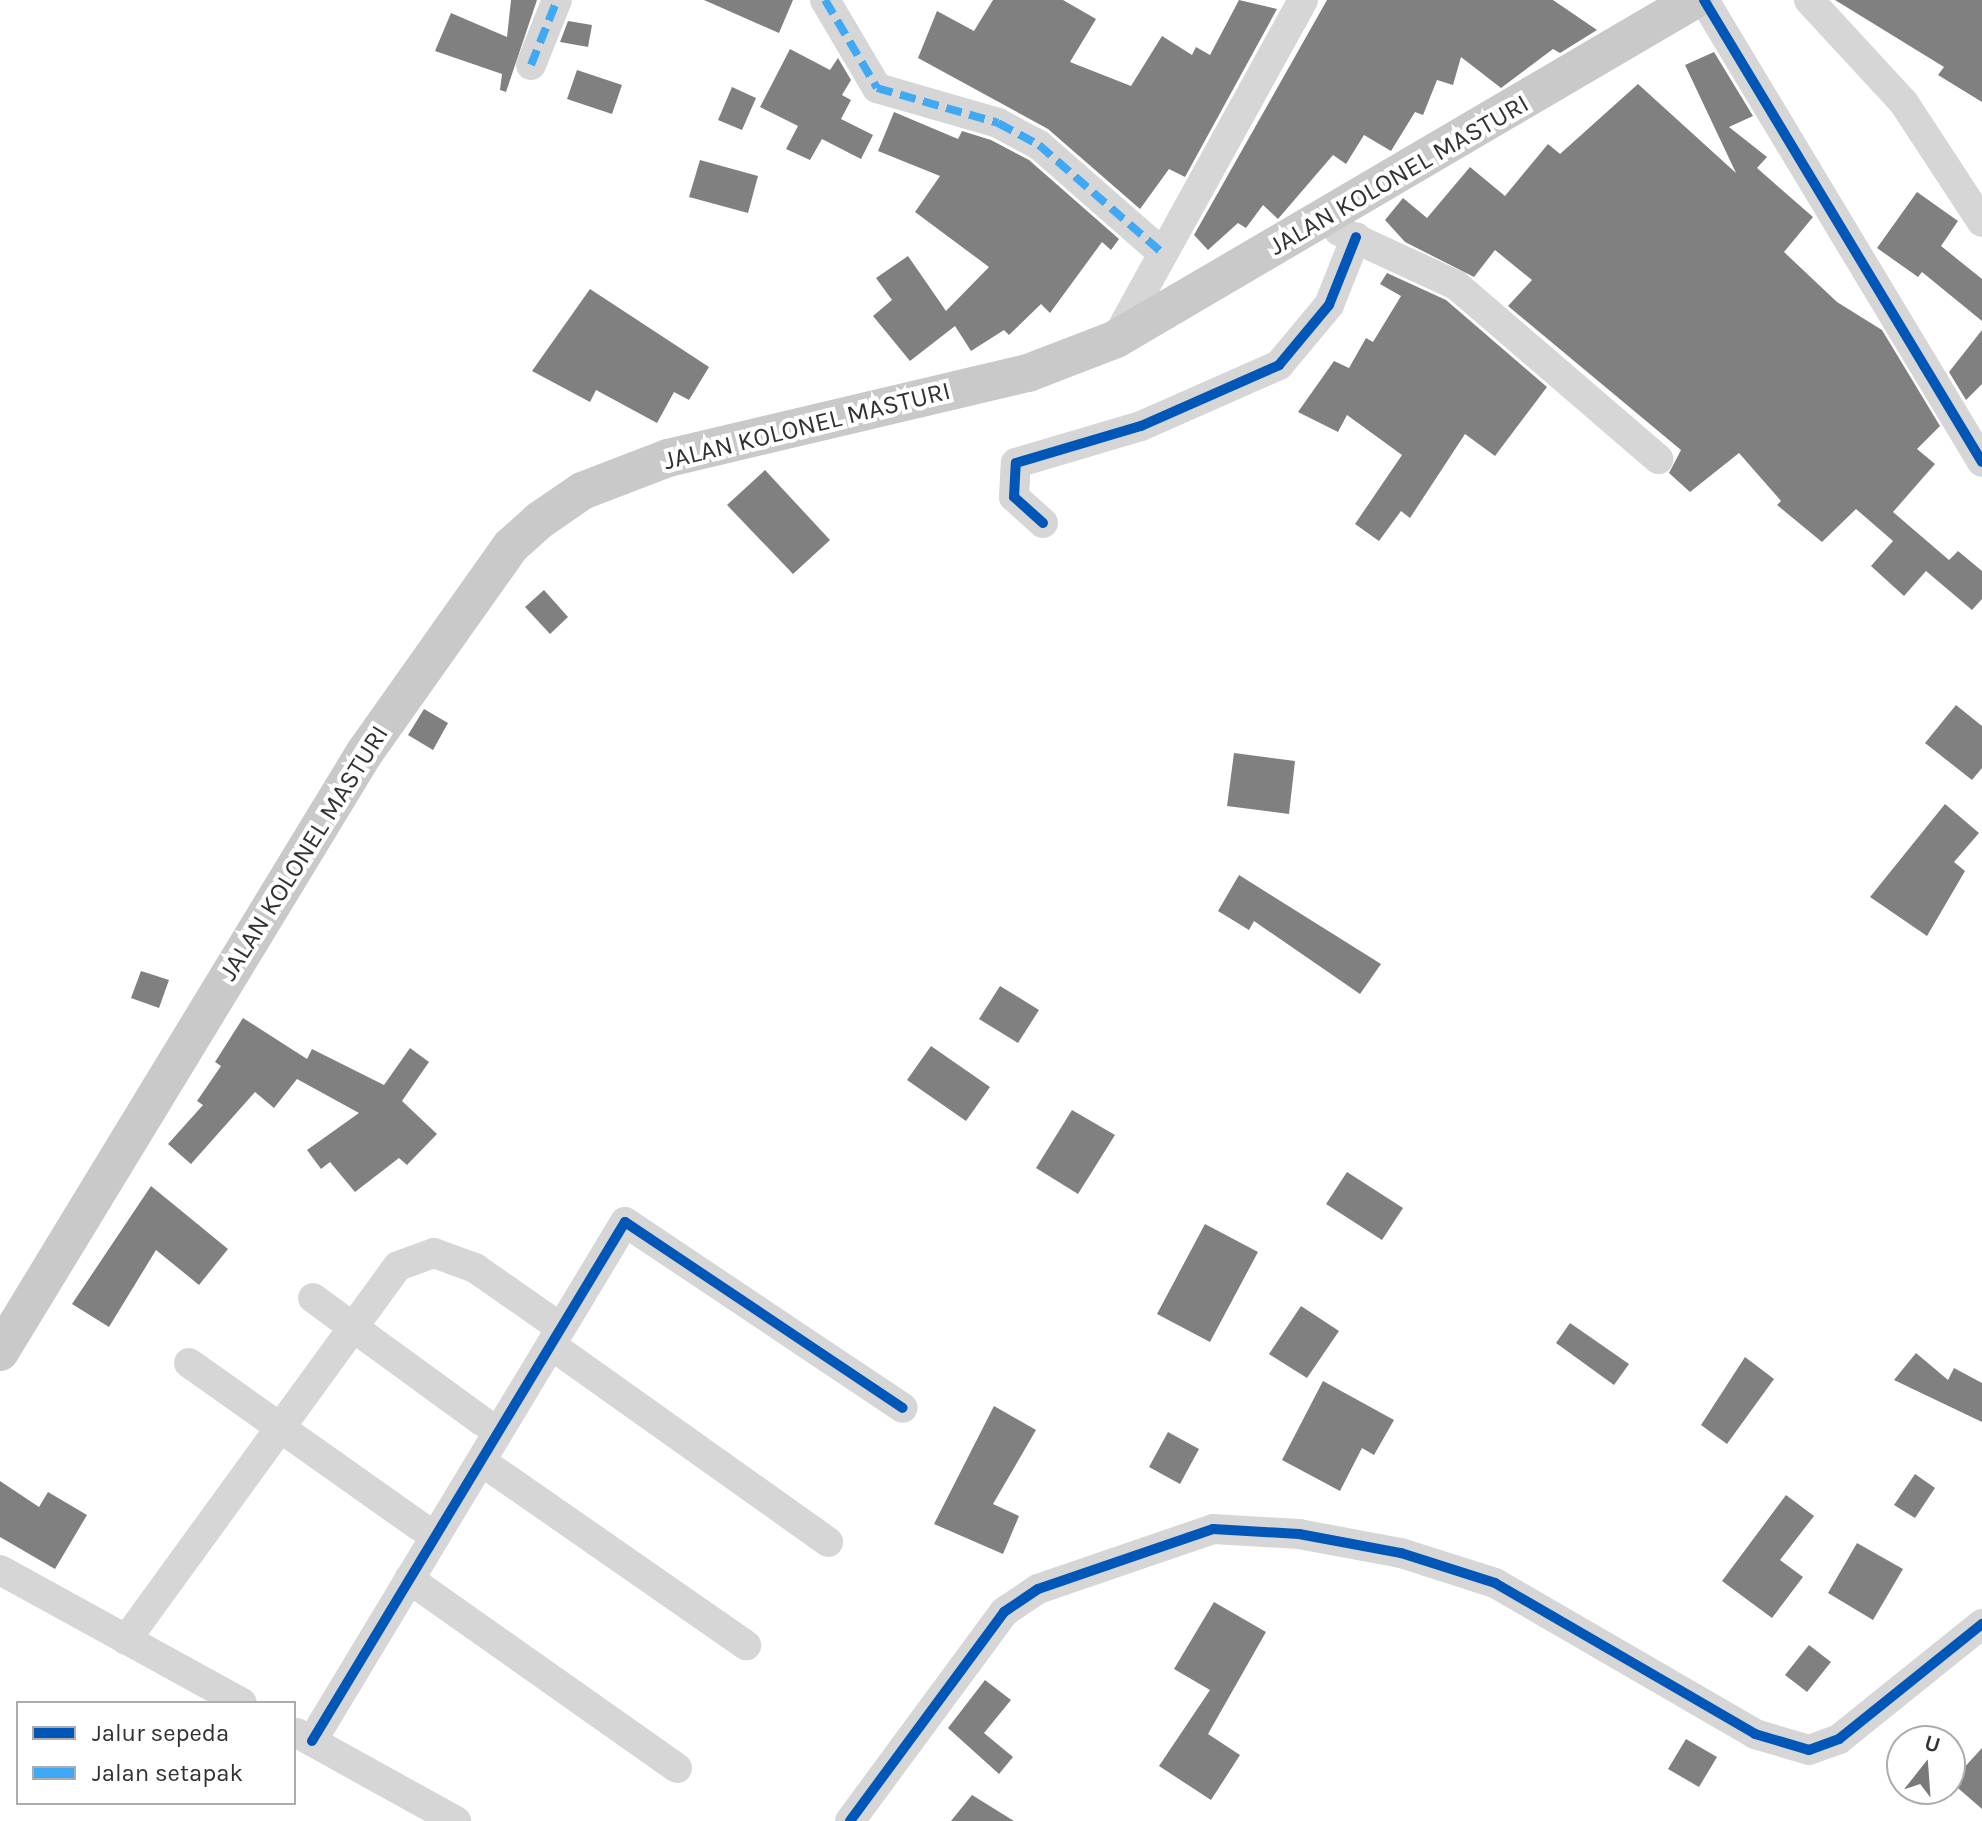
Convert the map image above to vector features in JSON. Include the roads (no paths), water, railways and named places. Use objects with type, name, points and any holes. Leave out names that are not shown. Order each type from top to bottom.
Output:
[{"type":"main road","name":"JALAN KOLONEL MASTURI","points":[[0,1352],[365,752],[511,546],[582,491],[668,458],[1028,373],[1116,339],[1694,0]]},
{"type":"street","points":[[531,65],[557,0]]},
{"type":"street","points":[[825,0],[877,88],[998,123],[1039,145],[1160,251]]},
{"type":"street","points":[[1116,339],[1160,251],[1303,0]]},
{"type":"street","points":[[1704,0],[1973,421],[1982,462]]},
{"type":"street","points":[[1809,0],[1904,103],[1982,222]]},
{"type":"street","points":[[1315,221],[1456,285],[1658,459]]},
{"type":"street","points":[[1043,523],[1014,497],[1016,463],[1141,426],[1279,365],[1329,305],[1356,237]]},
{"type":"street","points":[[456,1821],[303,1736],[409,1579],[481,1461],[551,1333],[625,1222],[903,1408]]},
{"type":"street","points":[[126,1640],[398,1266],[434,1253],[475,1268],[551,1333],[828,1542]]},
{"type":"street","points":[[313,1298],[483,1422]]},
{"type":"street","points":[[189,1363],[421,1527]]},
{"type":"street","points":[[481,1461],[746,1645]]},
{"type":"street","points":[[850,1821],[1004,1612],[1038,1589],[1213,1529],[1299,1534],[1386,1550],[1495,1583],[1755,1734],[1809,1750],[1839,1739],[1982,1624]]},
{"type":"street","points":[[0,1570],[238,1701]]},
{"type":"street","points":[[409,1579],[677,1768]]}]
